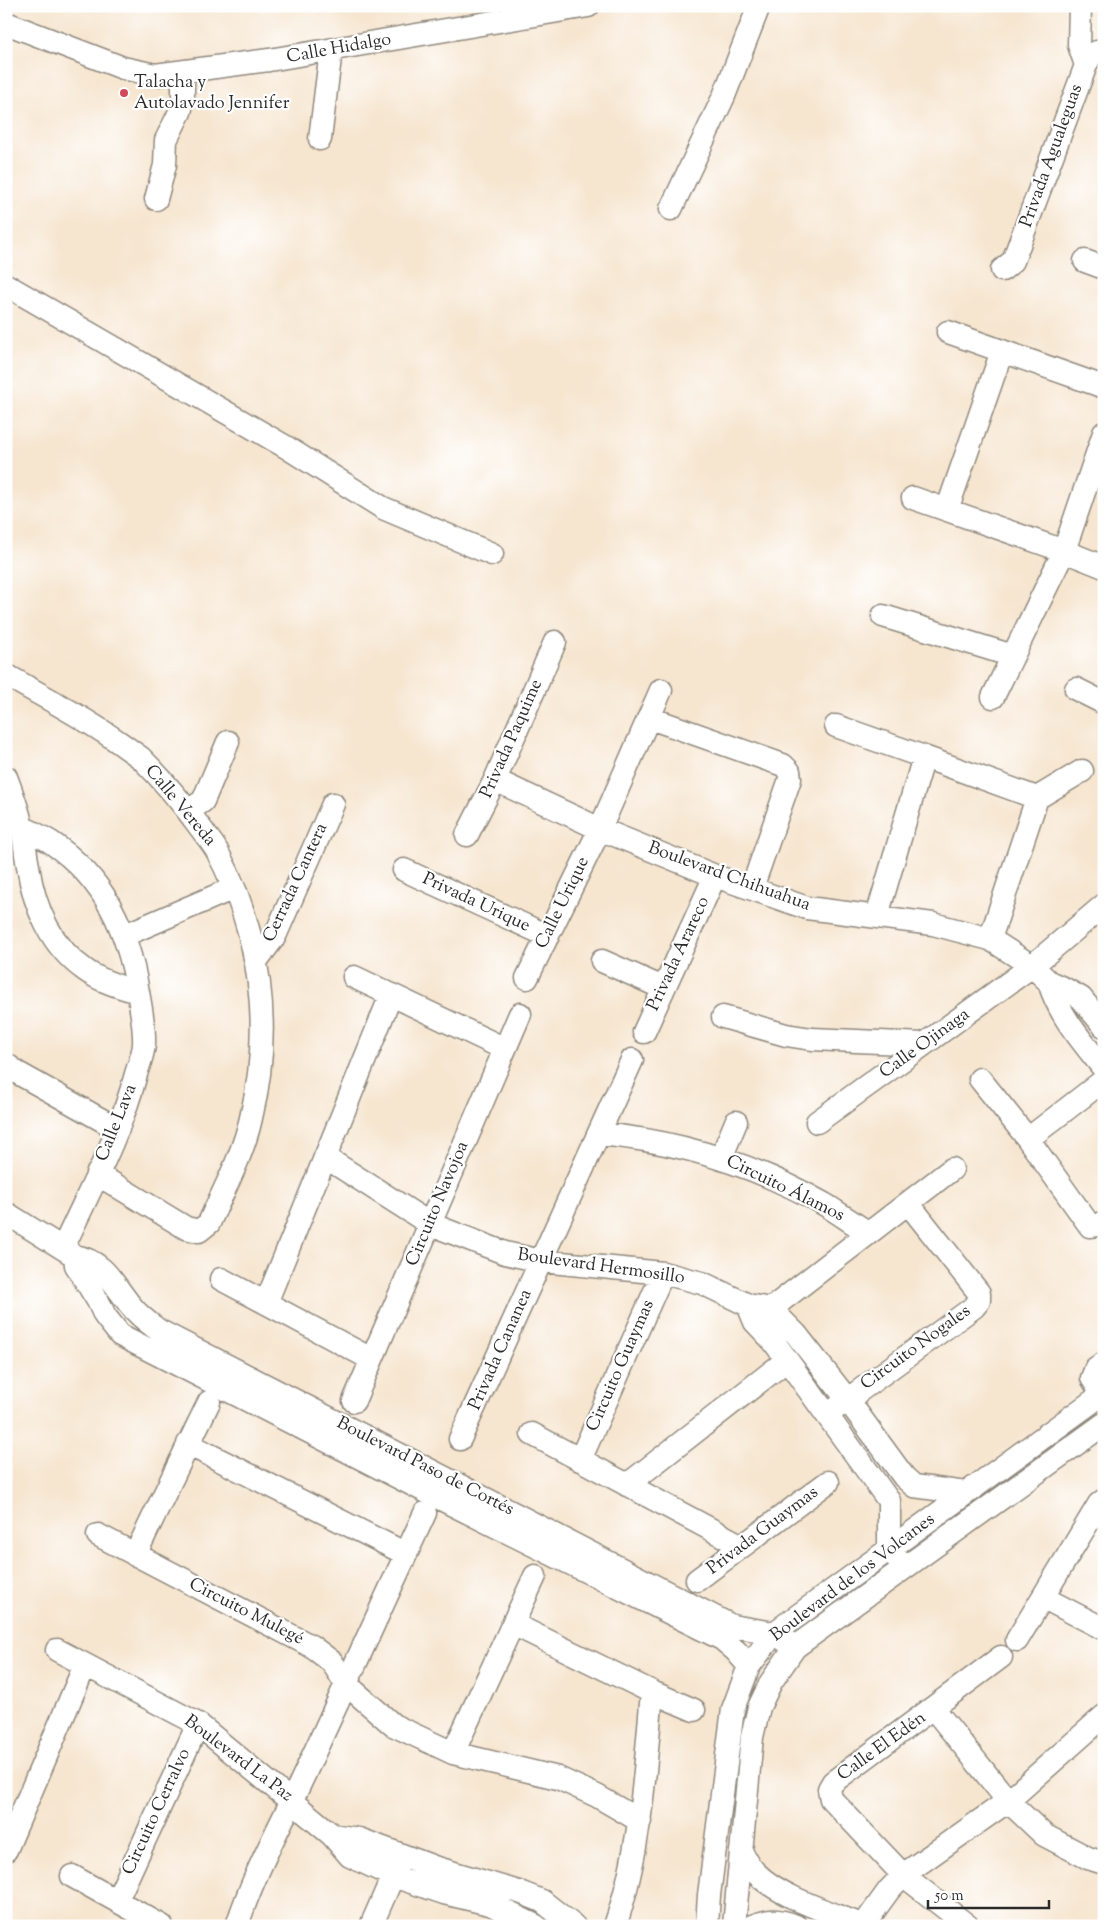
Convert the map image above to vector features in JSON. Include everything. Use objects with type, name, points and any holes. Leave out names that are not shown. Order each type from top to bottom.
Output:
[{"type":"street","name":"Calle Hidalgo","points":[[6,23],[123,68],[155,75],[183,73],[332,50],[588,6]]},
{"type":"street","points":[[671,209],[724,96],[759,6]]},
{"type":"street","name":"Privada Agualeguas","points":[[1002,270],[1013,261],[1086,65],[1079,45],[1080,7]]},
{"type":"street","points":[[320,139],[332,50]]},
{"type":"street","points":[[1086,65],[1091,54],[1104,51]]},
{"type":"street","points":[[156,199],[165,165],[166,140],[184,100],[183,73]]},
{"type":"street","points":[[6,285],[286,448],[383,508],[492,554]]},
{"type":"street","points":[[948,332],[1104,387]]},
{"type":"street","points":[[947,510],[1002,351]]},
{"type":"street","points":[[993,697],[1064,551],[1104,434]]},
{"type":"street","points":[[913,498],[1104,567]]},
{"type":"street","points":[[883,616],[1013,656]]},
{"type":"street","name":"Privada Paquime","points":[[467,835],[495,780],[555,642]]},
{"type":"street","name":"Calle Vereda","points":[[6,675],[103,730],[140,758],[188,811],[217,850],[250,930],[257,960],[262,994],[263,1036],[260,1071],[251,1119],[244,1142],[209,1223],[199,1231],[186,1228],[97,1174]]},
{"type":"street","name":"Calle Urique","points":[[527,978],[600,829],[661,690]]},
{"type":"street","points":[[1076,690],[1104,702]]},
{"type":"street","points":[[650,718],[783,764],[789,771],[790,779],[752,888]]},
{"type":"street","points":[[836,726],[1037,798]]},
{"type":"street","points":[[188,811],[203,801],[228,742]]},
{"type":"street","points":[[877,916],[924,757]]},
{"type":"street","points":[[990,939],[1037,798],[1082,771]]},
{"type":"street","points":[[6,777],[22,827],[28,868],[37,904],[46,926],[64,952],[86,971],[111,984],[138,992]]},
{"type":"street","name":"Boulevard Chihuahua","points":[[495,780],[600,829],[715,876],[807,908],[933,924],[990,939],[1032,966],[1049,982],[1081,998],[1104,1026]]},
{"type":"street","name":"Cerrada Cantera","points":[[257,960],[275,936],[333,804]]},
{"type":"street","name":"Calle Lava","points":[[22,827],[52,843],[78,863],[98,886],[112,910],[125,935],[134,967],[144,1045],[132,1090],[118,1129],[97,1174],[69,1252]]},
{"type":"street","name":"Privada Urique","points":[[404,870],[548,936]]},
{"type":"street","name":"Privada Arareco","points":[[644,1032],[715,876]]},
{"type":"street","points":[[125,935],[234,888]]},
{"type":"street","name":"Calle Ojinaga","points":[[817,1122],[1032,966],[1104,905]]},
{"type":"street","points":[[602,961],[663,988]]},
{"type":"street","points":[[354,977],[505,1049]]},
{"type":"street","name":"Boulevard Chihuahua","points":[[1049,982],[1054,999],[1063,1015],[1104,1069]]},
{"type":"street","points":[[266,1303],[391,994]]},
{"type":"street","name":"Circuito Navojoa","points":[[354,1401],[520,1014]]},
{"type":"street","points":[[723,1017],[786,1035],[812,1039],[924,1044]]},
{"type":"street","points":[[541,1261],[632,1060]]},
{"type":"street","points":[[6,1064],[16,1072],[118,1129]]},
{"type":"street","points":[[980,1079],[1028,1139],[1090,1226],[1104,1222]]},
{"type":"street","points":[[1028,1139],[1104,1080]]},
{"type":"street","points":[[721,1158],[736,1122]]},
{"type":"street","name":"Circuito Álamos","points":[[599,1134],[633,1137],[721,1158],[824,1204],[869,1233]]},
{"type":"street","name":"Boulevard Hermosillo","points":[[325,1157],[430,1224],[505,1253],[541,1261],[663,1273],[702,1283],[758,1312],[796,1334],[847,1398],[904,1477],[914,1486]]},
{"type":"street","name":"Circuito Álamos","points":[[758,1312],[869,1233],[952,1169]]},
{"type":"street","name":"Circuito Nogales","points":[[827,1415],[847,1398],[974,1308],[979,1301],[979,1293],[908,1203]]},
{"type":"street","name":"Boulevard Paso de Cortés","points":[[6,1214],[69,1252],[87,1258],[100,1266],[132,1308],[158,1330],[732,1626],[774,1633],[795,1647]]},
{"type":"street","name":"Boulevard Paso de Cortés","points":[[69,1252],[105,1316],[120,1336],[422,1490],[722,1638],[736,1650],[749,1666]]},
{"type":"street","name":"Privada Cananea","points":[[460,1440],[541,1261]]},
{"type":"street","name":"Circuito Guaymas","points":[[580,1460],[663,1273]]},
{"type":"street","points":[[221,1279],[372,1359]]},
{"type":"street","name":"Boulevard Hermosillo","points":[[758,1312],[774,1342],[889,1502]]},
{"type":"street","points":[[148,1351],[158,1330]]},
{"type":"street","points":[[627,1485],[787,1360]]},
{"type":"street","points":[[1103,1395],[1092,1378],[1096,1368],[1104,1362]]},
{"type":"street","name":"Boulevard de los Volcanes","points":[[707,1926],[709,1894],[732,1710],[749,1666],[774,1633],[1103,1395]]},
{"type":"street","points":[[135,1555],[209,1402]]},
{"type":"street","name":"Boulevard de los Volcanes","points":[[734,1926],[752,1737],[758,1714],[771,1682],[795,1647],[1104,1424]]},
{"type":"street","points":[[532,1434],[742,1546]]},
{"type":"street","points":[[188,1444],[406,1554]]},
{"type":"street","points":[[422,1490],[432,1470]]},
{"type":"street","name":"Privada Guaymas","points":[[697,1580],[828,1482]]},
{"type":"street","points":[[905,1568],[889,1549],[889,1502],[914,1486],[966,1493]]},
{"type":"street","points":[[1017,1640],[1099,1504],[1104,1500]]},
{"type":"street","points":[[237,1926],[263,1859],[425,1513]]},
{"type":"street","name":"Circuito Mulegé","points":[[98,1535],[311,1646],[332,1662],[346,1684],[393,1726],[453,1753],[558,1778],[597,1796],[640,1821]]},
{"type":"street","points":[[453,1753],[535,1576]]},
{"type":"street","points":[[1044,1598],[1104,1629]]},
{"type":"street","points":[[513,1624],[652,1692],[694,1710]]},
{"type":"street","name":"Boulevard La Paz","points":[[57,1650],[198,1724],[332,1835],[359,1839],[398,1866],[444,1893],[490,1904],[509,1919],[536,1926]]},
{"type":"street","points":[[934,1709],[1001,1657]]},
{"type":"street","points":[[6,1850],[85,1665]]},
{"type":"street","points":[[615,1926],[627,1892],[640,1821],[652,1692]]},
{"type":"street","name":"Calle El Edén","points":[[903,1875],[831,1799],[829,1789],[833,1782],[934,1709],[1008,1801],[1044,1835],[1088,1858],[1104,1863]]},
{"type":"street","points":[[741,1851],[747,1863],[767,1883],[790,1896],[863,1926],[889,1890],[903,1875],[1008,1801],[1104,1716]]},
{"type":"street","name":"Circuito Cerralvo","points":[[117,1900],[198,1724]]},
{"type":"street","points":[[371,1926],[398,1866]]},
{"type":"street","name":"Boulevard La Paz","points":[[398,1866],[522,1893],[542,1901],[574,1926]]},
{"type":"street","points":[[903,1875],[968,1926]]},
{"type":"street","points":[[72,1876],[162,1926]]},
{"type":"street","points":[[767,1883],[758,1924],[776,1920],[796,1926]]},
{"type":"street","points":[[509,1919],[522,1893]]},
{"type":"place","name":"Talacha y Autolavado Jennifer","points":[[124,93]]}]
